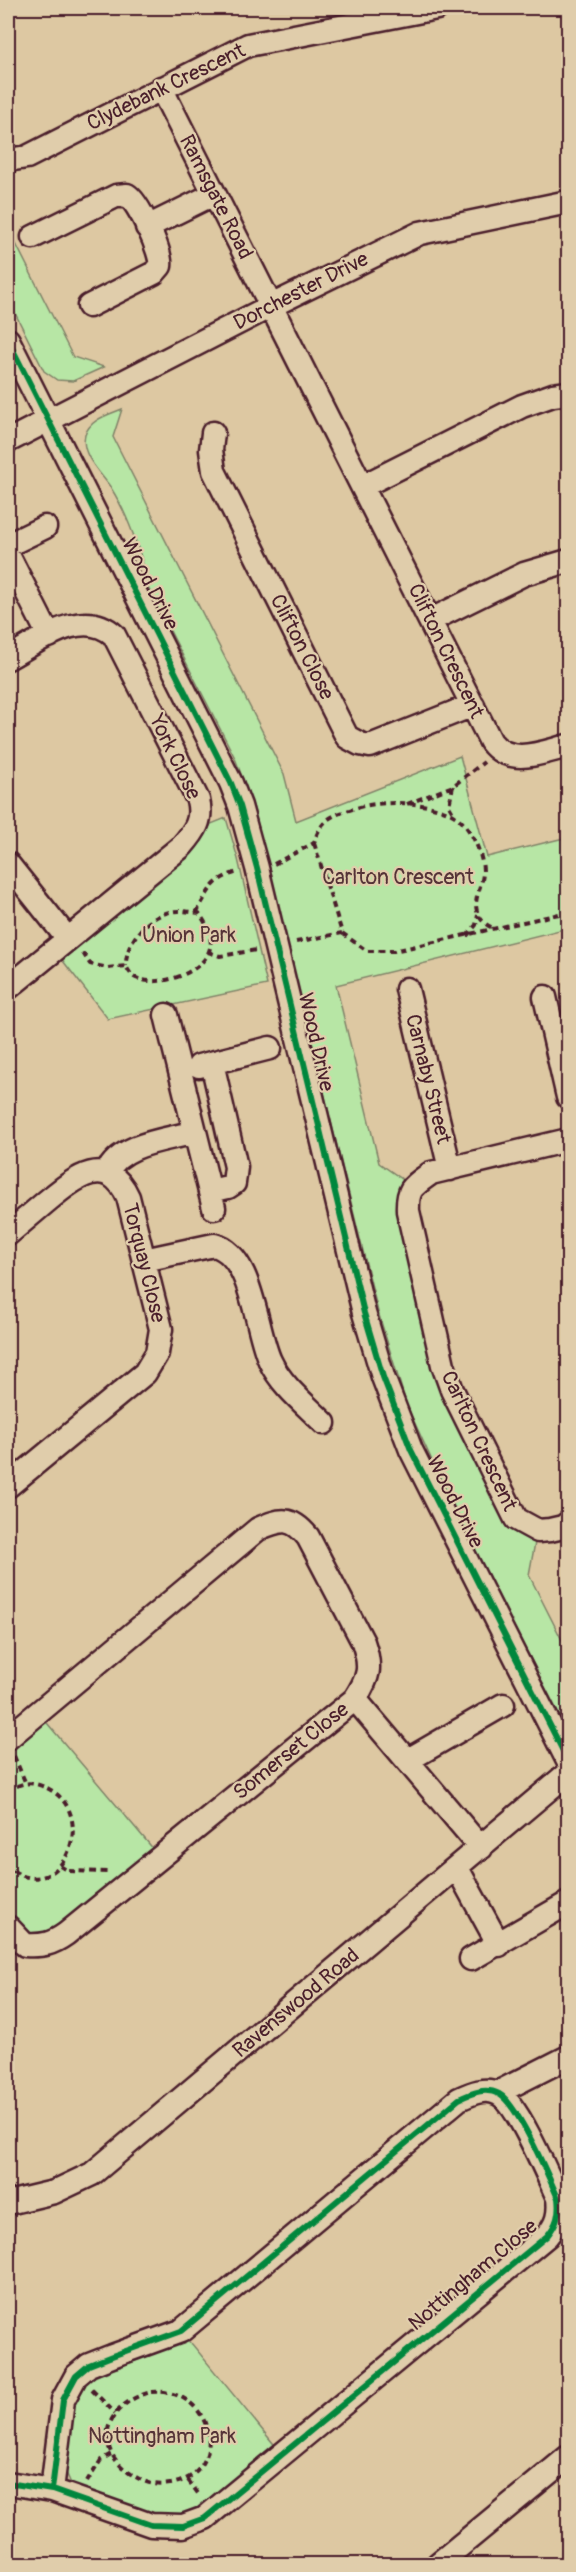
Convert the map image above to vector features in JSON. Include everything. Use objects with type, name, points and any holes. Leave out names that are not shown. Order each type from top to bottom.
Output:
[{"type":"street","name":"Clydebank Crescent","points":[[8,160],[27,157],[248,45],[436,8]]},
{"type":"street","name":"Ramsgate Road","points":[[160,88],[271,306]]},
{"type":"street","points":[[147,227],[214,194]]},
{"type":"street","points":[[33,237],[121,195],[127,195],[135,202],[160,256],[158,270],[89,306]]},
{"type":"street","name":"Dorchester Drive","points":[[8,441],[271,306],[420,233],[568,202]]},
{"type":"street","name":"Clifton Crescent","points":[[271,306],[497,749]]},
{"type":"street","name":"Wood Drive","points":[[8,340],[221,760],[240,806],[362,1302],[383,1377],[423,1476],[568,1761]]},
{"type":"street","points":[[363,486],[522,406],[553,395],[568,393]]},
{"type":"street","name":"Clifton Close","points":[[213,433],[211,450],[214,471],[347,737],[370,746],[473,705]]},
{"type":"street","points":[[8,545],[45,526]]},
{"type":"street","points":[[8,555],[49,636]]},
{"type":"street","points":[[431,620],[524,574],[568,561]]},
{"type":"street","name":"York Close","points":[[8,658],[81,622],[100,625],[114,635],[201,810],[195,831],[182,846],[8,988]]},
{"type":"street","points":[[497,749],[519,757],[568,746]]},
{"type":"street","points":[[8,864],[67,938]]},
{"type":"street","name":"Carnaby Street","points":[[407,989],[450,1169]]},
{"type":"street","points":[[545,997],[568,1097]]},
{"type":"street","points":[[166,1015],[212,1200],[234,1183],[236,1175],[235,1158],[212,1063]]},
{"type":"street","points":[[180,1070],[270,1048]]},
{"type":"street","points":[[8,1234],[80,1177],[93,1172],[107,1173],[115,1160],[132,1149],[195,1132]]},
{"type":"street","name":"Carlton Crescent","points":[[568,1140],[431,1173],[413,1186],[408,1197],[408,1211],[441,1354],[452,1390],[516,1519],[538,1530],[563,1527],[568,1522]]},
{"type":"street","name":"Torquay Close","points":[[8,1486],[145,1373],[153,1362],[160,1340],[161,1329],[128,1197],[118,1179],[107,1173]]},
{"type":"street","points":[[144,1260],[204,1245],[219,1246],[232,1254],[248,1285],[269,1360],[292,1392],[324,1423]]},
{"type":"street","name":"Somerset Close","points":[[8,1927],[25,1945],[40,1946],[52,1943],[131,1882],[355,1699],[366,1681],[369,1658],[363,1642],[308,1537],[298,1524],[280,1522],[258,1529],[9,1745]]},
{"type":"street","points":[[355,1699],[481,1848]]},
{"type":"street","points":[[408,1760],[503,1705]]},
{"type":"street","name":"Ravenswood Road","points":[[8,2203],[54,2192],[92,2174],[568,1773]]},
{"type":"street","points":[[457,1868],[499,1945]]},
{"type":"street","points":[[471,1959],[499,1945],[568,1903]]},
{"type":"street","points":[[52,2490],[63,2400],[76,2376],[89,2366],[112,2356],[181,2331],[459,2099],[473,2092],[497,2093],[568,2057]]},
{"type":"street","name":"Nottingham Close","points":[[8,2483],[52,2490],[151,2525],[183,2526],[205,2518],[548,2236],[564,2214],[518,2116],[507,2099],[497,2093]]},
{"type":"street","points":[[438,2565],[568,2457]]},
{"type":"path","points":[[406,804],[453,786],[478,769],[497,749]]},
{"type":"path","points":[[453,786],[449,806],[470,833],[478,849],[483,870],[475,903],[478,915],[486,925],[496,929]]},
{"type":"path","points":[[455,816],[427,806],[366,805],[333,815],[318,828],[314,843],[342,933],[368,951],[394,951],[568,912]]},
{"type":"path","points":[[268,866],[314,843]]},
{"type":"path","points":[[196,913],[215,882],[222,876],[242,871]]},
{"type":"path","points":[[181,911],[199,913],[208,927],[210,946],[208,952],[195,969],[173,978],[151,982],[133,977],[126,966],[125,954],[129,944],[144,928],[165,913],[181,911]]},
{"type":"path","points":[[466,936],[476,925],[478,915]]},
{"type":"path","points":[[290,944],[342,933]]},
{"type":"path","points":[[67,938],[73,947],[84,954],[90,964],[108,968],[126,966]]},
{"type":"path","points":[[208,952],[220,956],[261,949]]},
{"type":"path","points":[[9,1745],[26,1784]]},
{"type":"path","points":[[8,1792],[26,1784],[47,1788],[64,1801],[68,1808],[74,1838],[69,1854],[60,1866],[46,1875],[34,1878],[24,1877],[8,1867]]},
{"type":"path","points":[[60,1866],[68,1871],[119,1873],[131,1882]]},
{"type":"path","points":[[76,2376],[115,2413]]},
{"type":"path","points":[[170,2392],[185,2398],[197,2408],[206,2421],[208,2447],[206,2457],[192,2476],[180,2483],[155,2486],[136,2478],[111,2454],[108,2434],[115,2413],[131,2399],[141,2395],[170,2392]]},
{"type":"path","points":[[82,2501],[93,2470],[100,2460],[111,2454]]},
{"type":"green space","points":[[8,228],[73,357],[104,367],[73,381],[57,380],[44,371],[8,299]]},
{"type":"green space","points":[[122,409],[113,437],[284,774],[296,821],[460,756],[487,857],[568,837],[568,928],[336,985],[379,1163],[412,1186],[450,1391],[537,1532],[529,1575],[568,1652],[568,1719],[565,1716],[561,1718],[456,1513],[407,1406],[378,1312],[254,809],[235,758],[142,576],[146,575],[143,564],[123,509],[88,457],[84,442],[87,430],[100,418]]},
{"type":"green space","name":"Union Park","points":[[226,818],[238,859],[267,985],[108,1019],[60,957],[202,841],[211,824]]},
{"type":"green space","points":[[42,1717],[155,1851],[60,1931],[32,1937],[8,1916],[8,1746]]},
{"type":"green space","name":"Nottingham Park","points":[[186,2341],[192,2344],[277,2448],[196,2514],[171,2522],[73,2488],[64,2468],[70,2406],[86,2380]]},
{"type":"cycle path","points":[[8,340],[231,783],[240,806],[257,868],[364,1313],[383,1377],[411,1450],[568,1761]]},
{"type":"cycle path","points":[[8,2483],[52,2490],[151,2525],[183,2526],[205,2518],[550,2232],[557,2219],[558,2198],[532,2142],[507,2100],[489,2091],[474,2093],[459,2099],[181,2331],[89,2365],[76,2376],[63,2400],[52,2490]]}]
